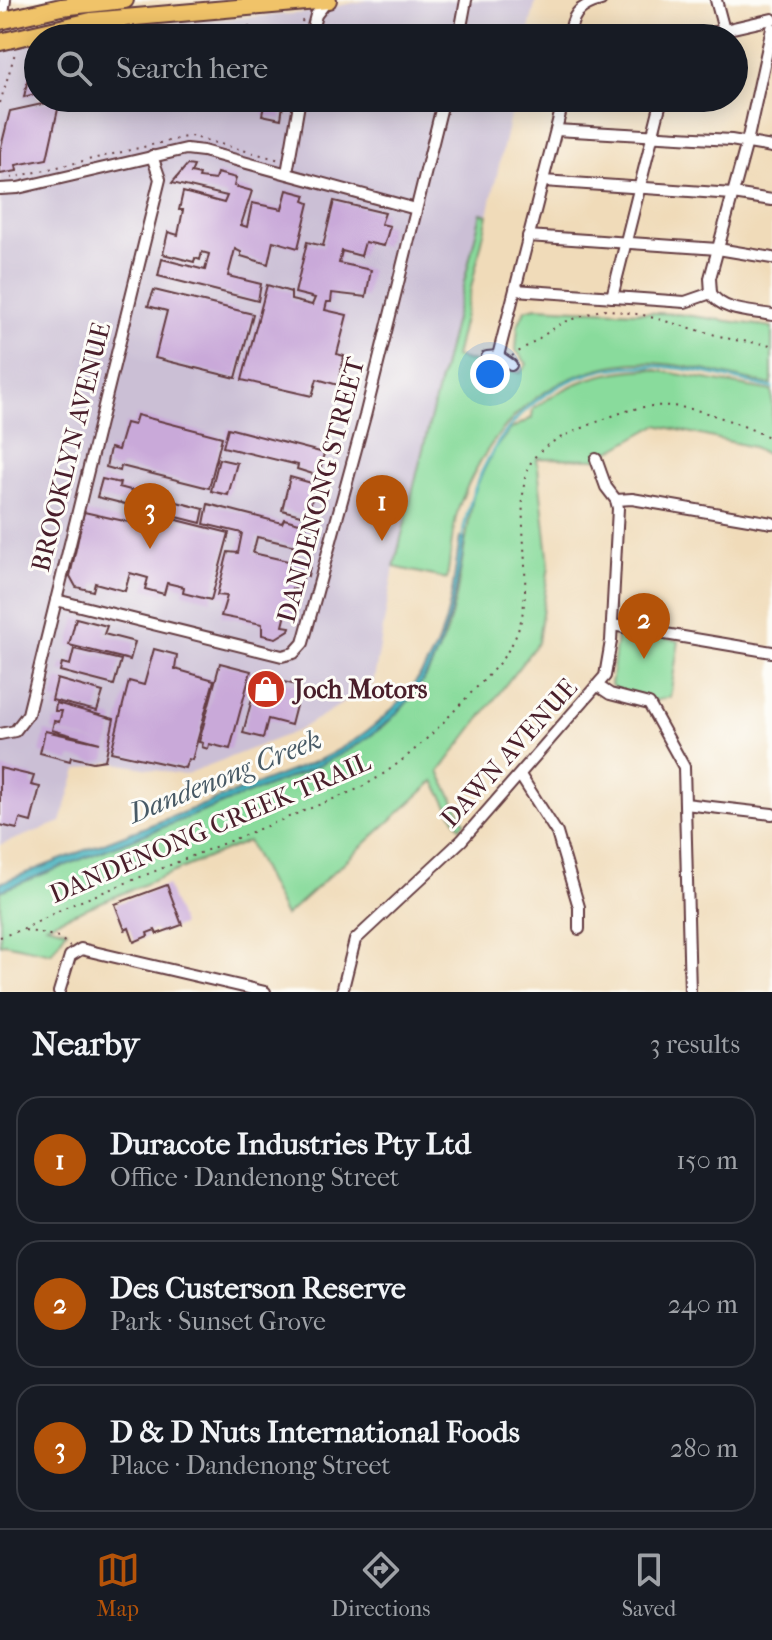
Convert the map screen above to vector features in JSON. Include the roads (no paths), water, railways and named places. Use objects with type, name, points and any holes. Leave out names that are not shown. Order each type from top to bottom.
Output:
[{"type":"main road","points":[[24,36],[1,41],[1,21],[61,7],[125,0]]},
{"type":"main road","points":[[78,24],[328,0]]},
{"type":"street","points":[[1,21],[5,0]]},
{"type":"street","points":[[313,24],[318,11],[328,0]]},
{"type":"street","points":[[462,24],[466,0]]},
{"type":"street","points":[[716,0],[722,24]]},
{"type":"street","points":[[572,24],[575,14],[594,1]]},
{"type":"street","points":[[748,26],[771,23],[747,142],[710,278],[711,293],[715,301],[726,307],[772,315]]},
{"type":"street","points":[[287,173],[298,112]]},
{"type":"street","name":"DANDENONG STREET","points":[[56,600],[282,656],[294,653],[303,643],[365,416],[440,112]]},
{"type":"street","points":[[500,360],[560,112]]},
{"type":"street","points":[[612,297],[659,112]]},
{"type":"street","points":[[556,130],[747,142],[772,147]]},
{"type":"street","points":[[0,189],[18,188],[186,149],[416,209]]},
{"type":"street","name":"BROOKLYN AVENUE","points":[[0,734],[15,731],[28,714],[160,179],[152,156]]},
{"type":"street","points":[[543,181],[733,194],[772,200]]},
{"type":"street","points":[[528,236],[718,249],[772,258]]},
{"type":"street","points":[[515,290],[685,302],[699,300],[711,293]]},
{"type":"street","name":"DAWN AVENUE","points":[[342,992],[355,940],[462,840],[598,686],[606,671],[612,625],[618,508],[596,459]]},
{"type":"street","points":[[616,500],[632,499],[772,523]]},
{"type":"street","points":[[612,625],[772,652]]},
{"type":"street","points":[[598,686],[610,694],[644,701],[651,707],[684,764],[690,992]]},
{"type":"street","points":[[520,775],[557,833],[579,907],[579,929]]},
{"type":"street","points":[[685,804],[772,814]]},
{"type":"street","points":[[59,992],[67,962],[75,951],[95,951],[265,992]]},
{"type":"water","points":[[460,537],[465,538],[458,581],[438,652],[422,682],[402,708],[377,731],[304,772],[0,891],[0,883],[319,760],[363,734],[401,700],[430,659],[448,611]]},
{"type":"waterway","name":"Dandenong Creek","points":[[462,541],[470,505],[482,472],[498,442],[520,416],[545,395],[574,379],[608,369],[646,366],[678,368],[772,388]]},
{"type":"place","name":"Duracote Industries Pty Ltd","points":[[382,541]]},
{"type":"place","name":"D & D Nuts International Foods","points":[[150,549]]},
{"type":"place","name":"Des Custerson Reserve","points":[[644,659]]},
{"type":"place","name":"Joch Motors","points":[[266,689]]}]
